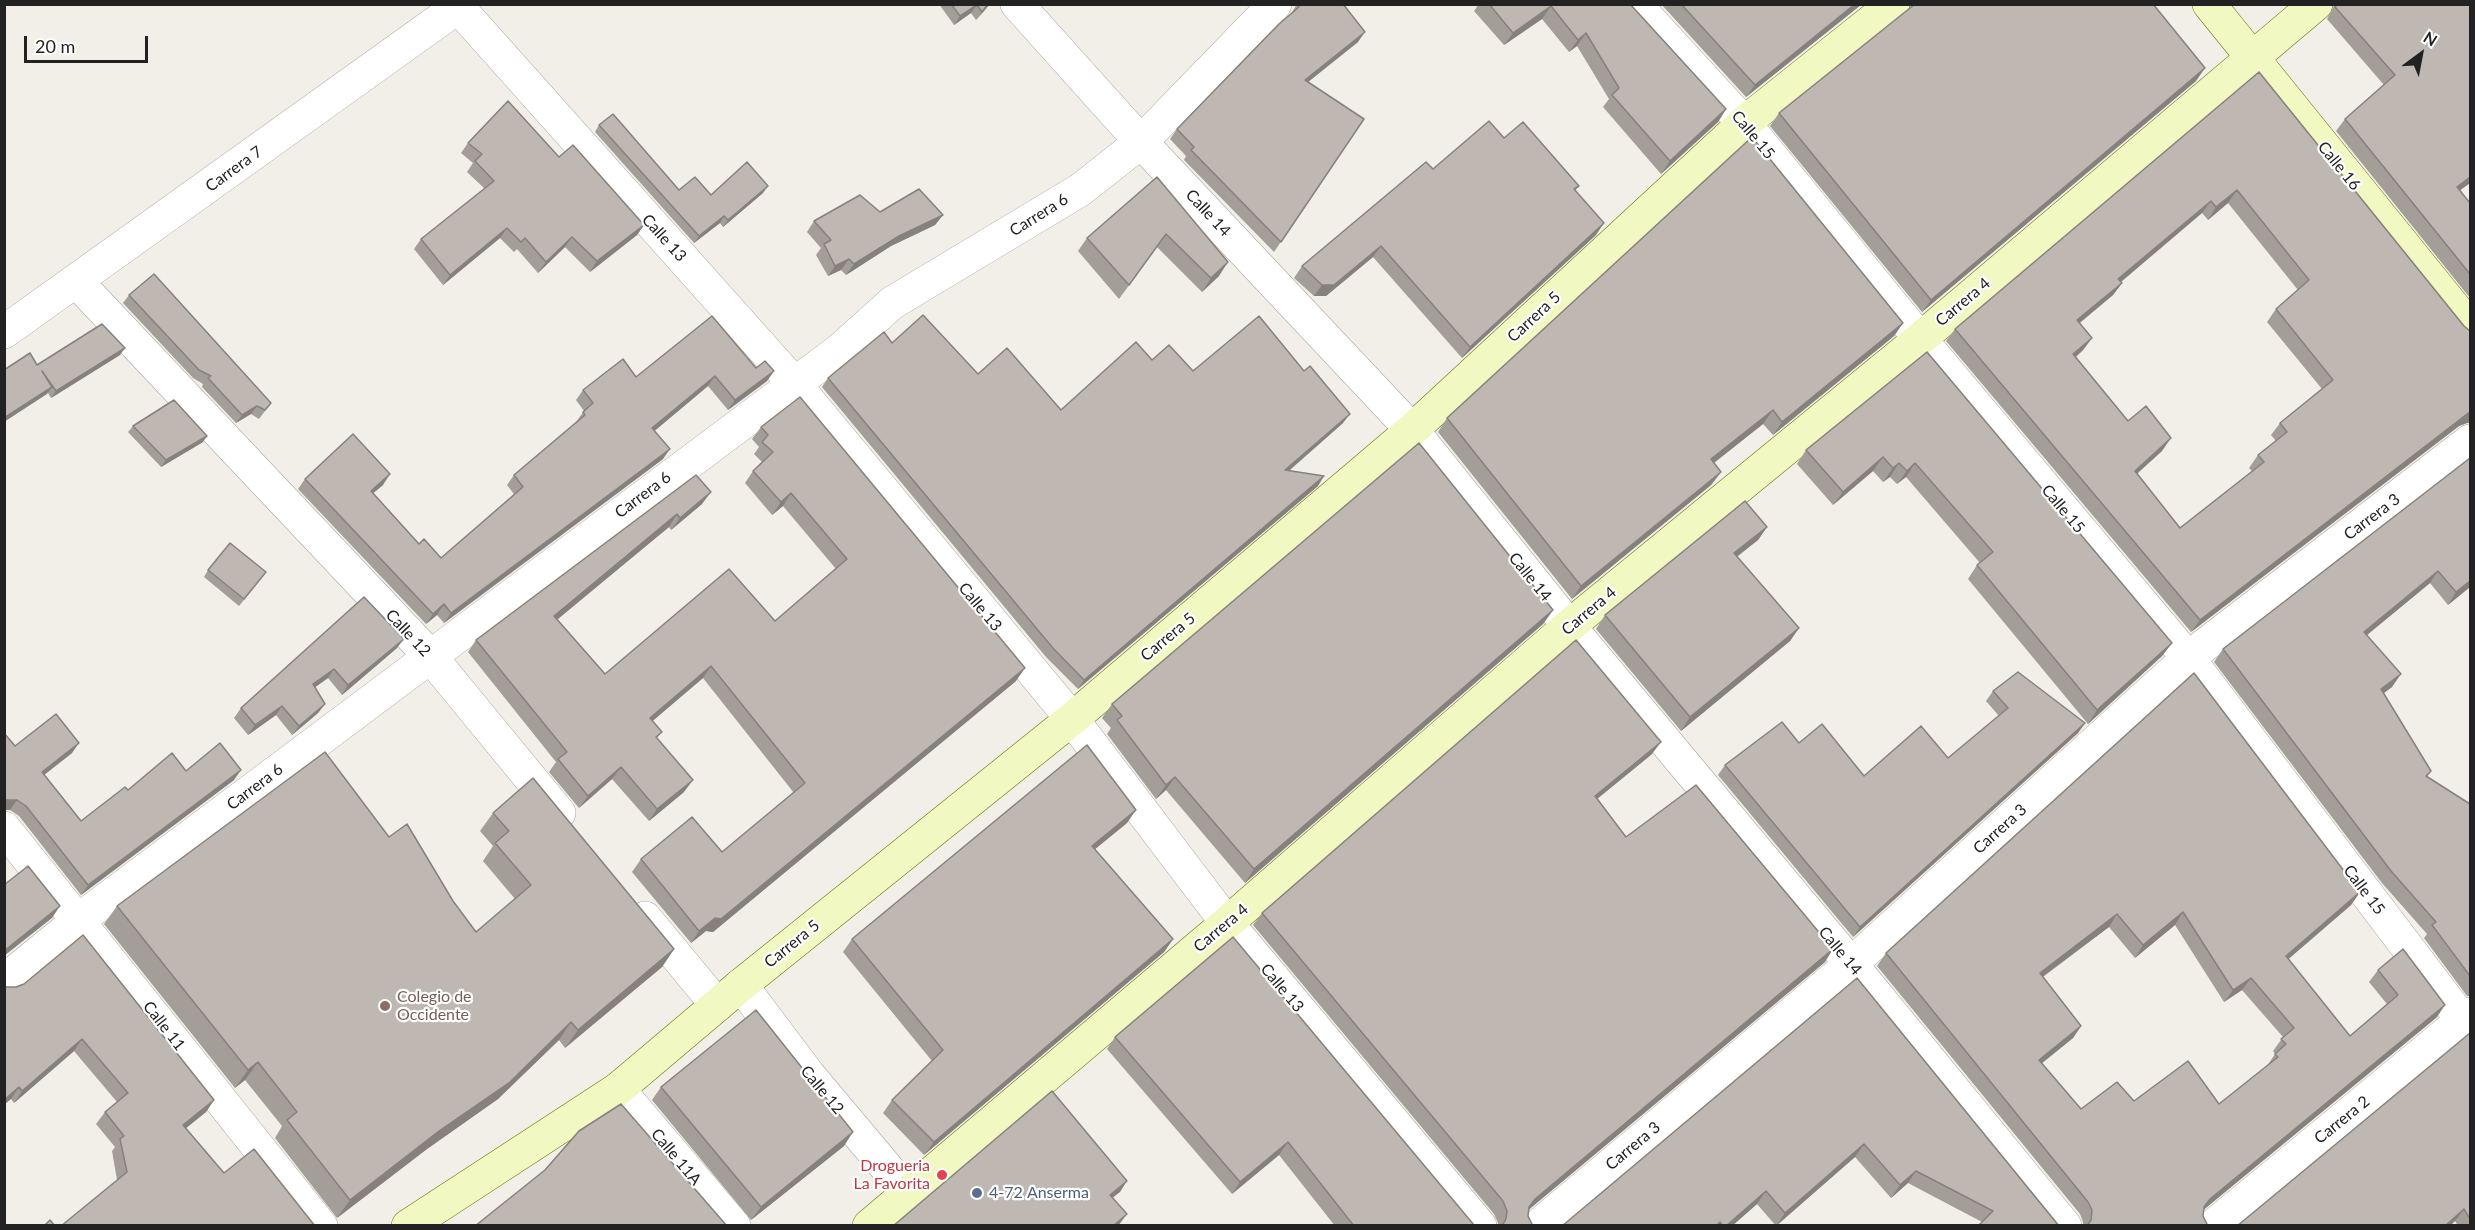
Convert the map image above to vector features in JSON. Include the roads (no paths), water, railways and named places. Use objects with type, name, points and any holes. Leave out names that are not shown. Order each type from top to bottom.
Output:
[{"type":"street","name":"Calle 14","points":[[1017,4],[1141,142],[1412,430],[1569,626],[1851,964],[2065,1226]]},
{"type":"street","name":"Carrera 6","points":[[4,981],[80,919],[841,348],[892,303],[1070,196],[1141,142],[1275,4]]},
{"type":"street","name":"Calle 15","points":[[1635,4],[1744,123],[1920,339],[2188,658],[2468,1021]]},
{"type":"street","name":"Carrera 5","points":[[408,1226],[618,1089],[729,995],[1072,719],[1412,430],[1744,123],[1893,4]]},
{"type":"street","name":"Calle 16","points":[[2209,4],[2470,327]]},
{"type":"street","name":"Carrera 4","points":[[881,1222],[908,1192],[1227,923],[1569,626],[1920,339],[2316,4]]},
{"type":"street","name":"Carrera 7","points":[[4,332],[460,6]]},
{"type":"street","name":"Calle 13","points":[[460,6],[793,382],[1072,719],[1227,923],[1480,1226]]},
{"type":"street","name":"Calle 12","points":[[77,282],[430,656],[581,840]]},
{"type":"street","name":"Carrera 3","points":[[1538,1226],[1851,964],[2188,658],[2470,441]]},
{"type":"street","name":"Calle 11","points":[[4,828],[80,919],[321,1226]]},
{"type":"street","name":"Calle 12","points":[[626,895],[808,1074],[908,1192]]},
{"type":"street","name":"Carrera 2","points":[[2213,1226],[2468,1021]]},
{"type":"street","name":"Calle 11A","points":[[618,1089],[734,1226]]},
{"type":"place","name":"Colegio de Occidente","points":[[385,1006]]},
{"type":"place","name":"Drogueria La Favorita","points":[[942,1175]]},
{"type":"place","name":"4-72 Anserma","points":[[977,1193]]}]
